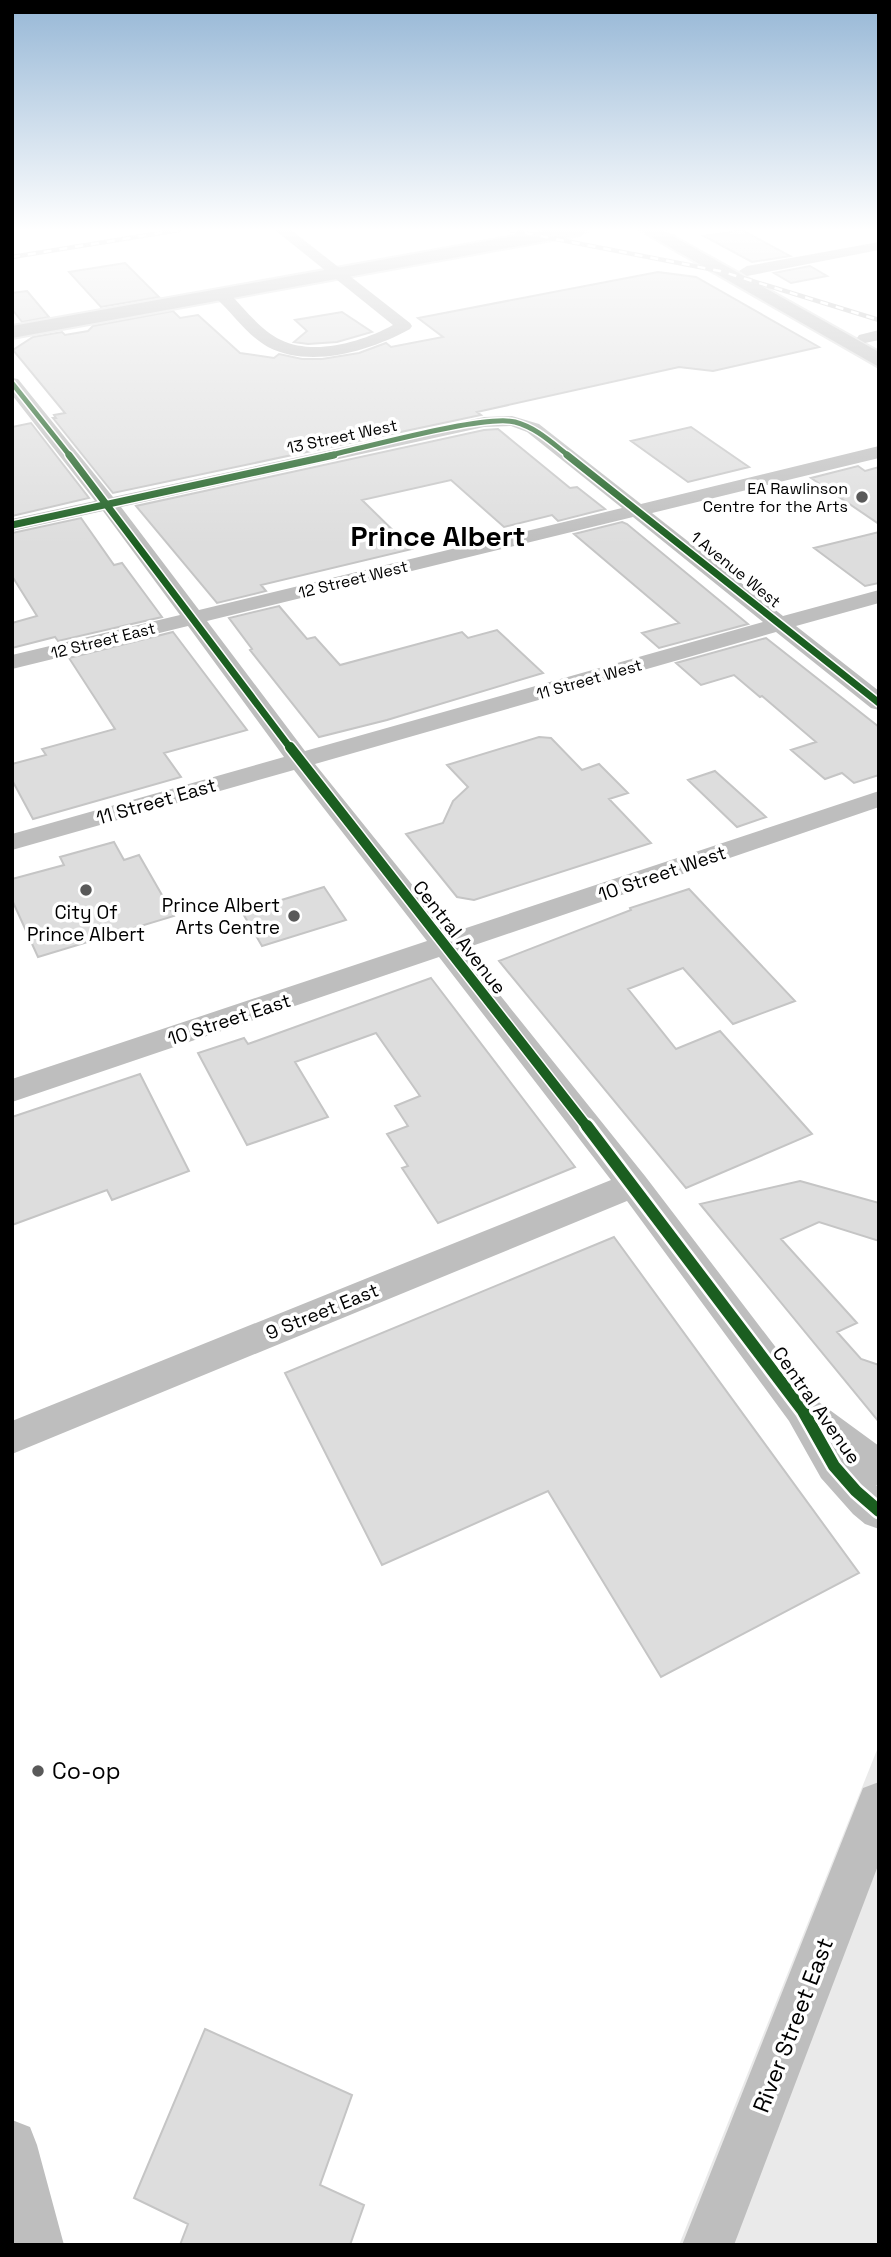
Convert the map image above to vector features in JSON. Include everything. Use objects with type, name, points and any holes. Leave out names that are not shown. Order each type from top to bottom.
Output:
[{"type":"main road","points":[[834,335],[879,361]]},
{"type":"street","points":[[265,335],[272,342],[294,351],[328,350],[388,335]]},
{"type":"street","name":"Central Avenue","points":[[12,383],[22,410],[108,504],[300,761],[633,1185],[803,1411],[813,1436],[826,1455],[879,1511]]},
{"type":"street","name":"13 Street West","points":[[12,525],[491,421],[512,421],[533,428],[573,460]]},
{"type":"street","name":"12 Street West","points":[[194,618],[879,452]]},
{"type":"street","name":"1 Avenue West","points":[[573,460],[879,703]]},
{"type":"street","name":"11 Street West","points":[[300,761],[879,596]]},
{"type":"street","name":"12 Street East","points":[[12,662],[194,618]]},
{"type":"street","name":"11 Street East","points":[[12,842],[300,761]]},
{"type":"street","name":"10 Street West","points":[[445,946],[879,799]]},
{"type":"street","name":"10 Street East","points":[[12,1091],[445,946]]},
{"type":"street","name":"9 Street East","points":[[12,1438],[633,1185]]},
{"type":"street","name":"Central Avenue","points":[[803,1411],[845,1440],[879,1469]]},
{"type":"street","name":"River Street East","points":[[708,2245],[867,1874],[879,1804]]},
{"type":"street","points":[[12,2145],[38,2245]]},
{"type":"shaded area","points":[[879,1745],[879,2245],[679,2245]]},
{"type":"building","points":[[43,335],[220,335],[240,353],[274,358],[279,354],[302,359],[322,359],[359,353],[386,343],[391,347],[443,337],[441,335],[798,335],[819,347],[713,371],[679,367],[477,412],[481,415],[113,493],[53,418],[56,418],[54,415],[65,413],[13,350],[33,337]]},
{"type":"building","points":[[302,335],[360,335],[337,342],[294,342]]},
{"type":"building","points":[[31,423],[89,498],[12,516],[12,427]]},
{"type":"building","points":[[691,427],[749,467],[688,482],[631,441]]},
{"type":"building","points":[[498,429],[570,488],[577,487],[605,509],[558,521],[552,515],[504,527],[451,480],[362,500],[412,549],[261,585],[266,591],[217,603],[136,506],[484,430]]},
{"type":"building","name":"EA Rawlinson Centre for the Arts","points":[[858,466],[865,471],[879,467],[879,524],[811,478]]},
{"type":"building","points":[[81,518],[114,565],[122,563],[162,617],[58,641],[55,637],[12,648],[12,623],[37,616],[12,576],[12,533]]},
{"type":"building","points":[[622,522],[748,624],[659,648],[642,633],[679,623],[574,534]]},
{"type":"building","points":[[879,532],[879,583],[865,586],[814,548]]},
{"type":"building","points":[[279,606],[307,639],[315,637],[340,665],[462,632],[468,638],[497,630],[543,673],[387,720],[319,737],[250,650],[252,649],[229,618]]},
{"type":"building","points":[[173,632],[247,730],[164,753],[181,777],[33,819],[12,780],[12,764],[46,755],[42,749],[115,729],[69,658]]},
{"type":"building","points":[[766,638],[879,727],[879,775],[854,783],[842,773],[825,779],[791,750],[816,742],[762,696],[734,675],[701,685],[676,663]]},
{"type":"building","points":[[539,737],[551,738],[582,770],[599,764],[628,793],[609,799],[651,843],[474,900],[457,897],[406,834],[443,823],[453,801],[468,787],[447,765]]},
{"type":"building","points":[[715,771],[766,817],[737,827],[688,780]]},
{"type":"building","name":"City Of Prince Albert","points":[[114,842],[124,860],[139,855],[174,916],[38,957],[12,900],[12,879],[64,865],[60,857]]},
{"type":"building","name":"Prince Albert Arts Centre","points":[[324,887],[346,920],[262,946],[242,912]]},
{"type":"building","points":[[689,889],[795,1001],[733,1024],[683,968],[628,989],[676,1049],[720,1031],[812,1134],[686,1188],[499,961],[631,910],[630,908]]},
{"type":"building","points":[[431,978],[575,1167],[438,1223],[402,1168],[408,1166],[387,1134],[408,1126],[395,1106],[420,1096],[376,1033],[295,1062],[328,1117],[247,1145],[198,1053],[244,1038],[248,1044]]},
{"type":"building","points":[[140,1074],[189,1171],[112,1200],[107,1190],[12,1225],[12,1117]]},
{"type":"building","points":[[800,1181],[879,1203],[879,1241],[819,1222],[781,1239],[857,1323],[837,1332],[861,1359],[879,1365],[879,1422],[700,1204]]},
{"type":"building","points":[[614,1237],[859,1573],[661,1677],[548,1491],[382,1565],[285,1373]]},
{"type":"building","points":[[205,2029],[352,2095],[320,2185],[364,2205],[350,2245],[180,2245],[188,2224],[134,2198]]},
{"type":"cycle path","points":[[12,383],[108,504],[300,761],[633,1185],[803,1411],[834,1466],[856,1491],[879,1511]]},
{"type":"cycle path","points":[[12,525],[484,422],[512,421],[533,428],[879,703]]},
{"type":"place","name":"EA Rawlinson Centre for the Arts","points":[[862,497]]},
{"type":"place","name":"City Of Prince Albert","points":[[86,890]]},
{"type":"place","name":"Prince Albert Arts Centre","points":[[294,916]]},
{"type":"place","name":"Co-op","points":[[38,1771]]},
{"type":"district","name":"Prince Albert","points":[[438,536]]}]
